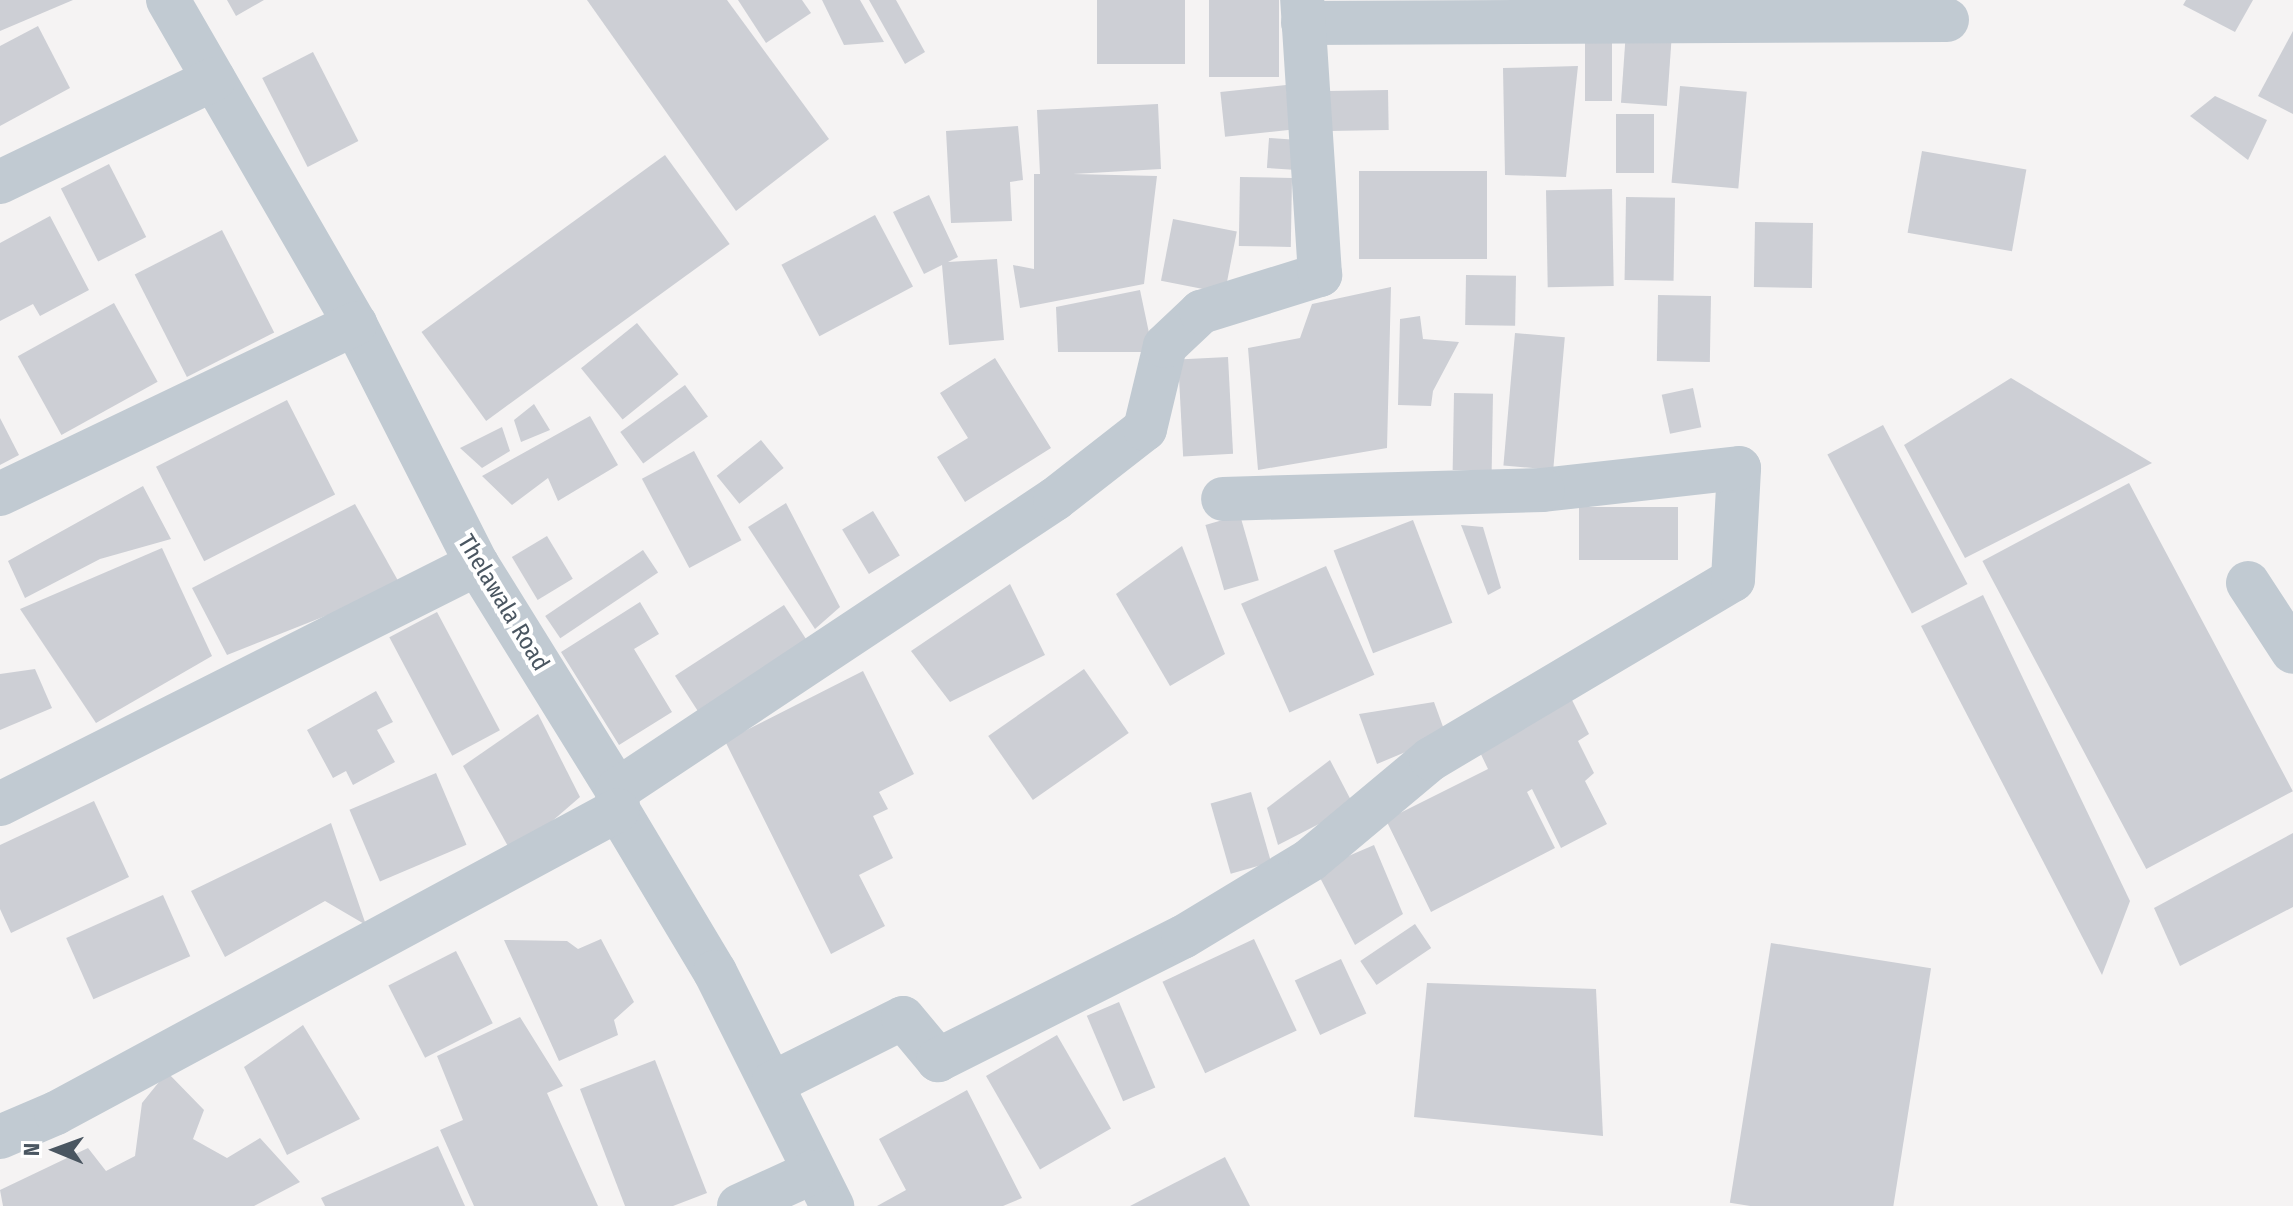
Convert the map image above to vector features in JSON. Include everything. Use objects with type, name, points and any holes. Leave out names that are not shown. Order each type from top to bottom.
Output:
[{"type":"street","name":"Thelawala Road","points":[[168,0],[355,324],[477,564],[715,972],[773,1083],[822,1189]]},
{"type":"street","points":[[0,1137],[56,1113],[617,800],[1055,499],[1145,429],[1165,346],[1201,312],[1320,275],[1302,11],[1947,20]]},
{"type":"street","points":[[0,182],[214,79]]},
{"type":"street","points":[[0,494],[355,324]]},
{"type":"street","points":[[773,1083],[903,1018],[938,1060],[1183,937],[1310,860],[1431,759],[1733,580],[1739,468],[1543,490],[1223,499]]},
{"type":"street","points":[[0,804],[477,564]]},
{"type":"street","points":[[2248,583],[2293,652]]},
{"type":"street","points":[[739,1206],[822,1189]]},
{"type":"building","points":[[0,0],[73,0],[0,31]]},
{"type":"building","points":[[227,0],[264,0],[236,16]]},
{"type":"building","points":[[587,0],[727,0],[829,139],[736,211]]},
{"type":"building","points":[[738,0],[802,0],[811,13],[766,43]]},
{"type":"building","points":[[822,0],[860,0],[884,42],[844,45]]},
{"type":"building","points":[[869,0],[896,0],[925,52],[905,64]]},
{"type":"building","points":[[1097,0],[1185,0],[1185,64],[1097,64]]},
{"type":"building","points":[[1209,0],[1279,0],[1279,77],[1209,77]]},
{"type":"building","points":[[2186,0],[2253,0],[2235,32],[2183,5]]},
{"type":"building","points":[[1585,24],[1612,24],[1612,101],[1585,101]]},
{"type":"building","points":[[38,26],[70,88],[0,126],[0,46]]},
{"type":"building","points":[[1626,31],[1672,34],[1667,106],[1621,103]]},
{"type":"building","points":[[2293,31],[2293,114],[2258,96]]},
{"type":"building","points":[[313,52],[358,141],[308,167],[262,78]]},
{"type":"building","points":[[1578,66],[1566,177],[1505,175],[1503,68]]},
{"type":"building","points":[[1286,85],[1291,130],[1225,137],[1220,92]]},
{"type":"building","points":[[1680,86],[1747,92],[1738,188],[1672,183]]},
{"type":"building","points":[[1388,90],[1389,130],[1329,131],[1328,91]]},
{"type":"building","points":[[2215,96],[2267,120],[2248,160],[2190,116]]},
{"type":"building","points":[[1158,104],[1161,169],[1073,174],[1157,176],[1144,284],[1020,308],[1013,265],[1034,269],[1034,174],[1040,174],[1037,110]]},
{"type":"building","points":[[1616,114],[1654,114],[1654,173],[1616,173]]},
{"type":"building","points":[[1018,126],[1023,180],[1010,182],[1012,221],[951,223],[946,131]]},
{"type":"building","points":[[1269,138],[1295,140],[1293,170],[1267,168]]},
{"type":"building","points":[[1922,151],[2026,169],[2012,251],[1908,233]]},
{"type":"building","points":[[665,155],[730,244],[486,421],[421,332]]},
{"type":"building","points":[[109,164],[146,237],[98,262],[61,189]]},
{"type":"building","points":[[1359,171],[1487,171],[1487,259],[1359,259]]},
{"type":"building","points":[[1240,177],[1292,178],[1291,247],[1239,246]]},
{"type":"building","points":[[1612,189],[1614,286],[1548,287],[1546,190]]},
{"type":"building","points":[[929,195],[958,257],[948,262],[997,259],[1004,340],[949,345],[942,265],[924,274],[893,212]]},
{"type":"building","points":[[1626,197],[1675,198],[1674,281],[1625,280]]},
{"type":"building","points":[[875,215],[913,287],[819,336],[781,265]]},
{"type":"building","points":[[50,216],[89,290],[40,316],[33,304],[0,321],[0,243]]},
{"type":"building","points":[[1173,219],[1237,231],[1225,293],[1161,281]]},
{"type":"building","points":[[1755,222],[1813,223],[1812,288],[1754,287]]},
{"type":"building","points":[[222,230],[274,332],[187,377],[135,274]]},
{"type":"building","points":[[1466,275],[1516,276],[1515,326],[1465,325]]},
{"type":"building","points":[[1391,287],[1387,448],[1258,470],[1248,348],[1300,338],[1312,304]]},
{"type":"building","points":[[1140,290],[1153,352],[1058,352],[1056,307]]},
{"type":"building","points":[[1658,295],[1711,296],[1710,362],[1657,361]]},
{"type":"building","points":[[114,303],[158,382],[61,435],[18,356]]},
{"type":"building","points":[[1420,316],[1423,339],[1459,342],[1433,391],[1431,406],[1398,405],[1400,319]]},
{"type":"building","points":[[637,323],[679,374],[623,420],[581,368]]},
{"type":"building","points":[[1515,333],[1565,337],[1553,470],[1503,465]]},
{"type":"building","points":[[1228,357],[1233,454],[1183,456],[1178,360]]},
{"type":"building","points":[[995,358],[1051,448],[965,502],[937,457],[968,438],[940,393]]},
{"type":"building","points":[[2011,378],[2152,463],[1965,558],[1904,445]]},
{"type":"building","points":[[685,385],[708,417],[643,464],[620,432]]},
{"type":"building","points":[[1693,388],[1701,427],[1670,434],[1662,395]]},
{"type":"building","points":[[1454,393],[1493,394],[1492,471],[1453,470]]},
{"type":"building","points":[[287,400],[335,494],[204,561],[156,467]]},
{"type":"building","points":[[534,404],[550,430],[521,442],[514,420]]},
{"type":"building","points":[[590,416],[618,465],[558,501],[548,478],[512,505],[482,476]]},
{"type":"building","points":[[0,418],[19,455],[0,465]]},
{"type":"building","points":[[1883,425],[1968,584],[1912,614],[1827,455]]},
{"type":"building","points":[[502,427],[510,451],[482,468],[460,448]]},
{"type":"building","points":[[761,440],[784,468],[739,504],[717,476]]},
{"type":"building","points":[[694,451],[741,540],[689,568],[642,479]]},
{"type":"building","points":[[2129,483],[2293,791],[2146,869],[1982,561]]},
{"type":"building","points":[[143,486],[171,539],[100,559],[25,598],[8,561]]},
{"type":"building","points":[[786,503],[840,607],[815,629],[748,527]]},
{"type":"building","points":[[355,504],[401,586],[227,655],[192,588]]},
{"type":"building","points":[[1579,507],[1678,507],[1678,560],[1579,560]]},
{"type":"building","points":[[873,511],[900,556],[869,574],[842,530]]},
{"type":"building","points":[[1240,515],[1259,580],[1224,590],[1205,525]]},
{"type":"building","points":[[1413,520],[1452,623],[1373,653],[1334,550]]},
{"type":"building","points":[[1461,525],[1483,527],[1501,588],[1488,595]]},
{"type":"building","points":[[547,536],[573,579],[538,600],[512,557]]},
{"type":"building","points":[[1182,546],[1225,654],[1170,686],[1116,594]]},
{"type":"building","points":[[162,548],[212,656],[96,723],[20,609]]},
{"type":"building","points":[[643,550],[658,572],[560,638],[545,616]]},
{"type":"building","points":[[1326,566],[1374,675],[1289,713],[1241,604]]},
{"type":"building","points":[[1010,584],[1045,655],[950,702],[911,651]]},
{"type":"building","points":[[1983,595],[2130,901],[2102,975],[1921,626]]},
{"type":"building","points":[[640,602],[659,634],[634,649],[672,712],[619,745],[561,652]]},
{"type":"building","points":[[784,605],[808,642],[699,713],[675,676]]},
{"type":"building","points":[[437,612],[500,730],[452,756],[389,637]]},
{"type":"building","points":[[35,669],[52,708],[0,730],[0,674]]},
{"type":"building","points":[[1084,669],[1129,733],[1033,800],[988,736]]},
{"type":"building","points":[[863,671],[914,774],[879,792],[888,809],[873,816],[893,858],[859,875],[885,926],[831,954],[725,741]]},
{"type":"building","points":[[376,691],[393,722],[377,730],[395,762],[353,785],[346,771],[333,778],[307,730]]},
{"type":"building","points":[[1570,696],[1589,734],[1578,741],[1594,773],[1585,781],[1607,824],[1561,848],[1532,789],[1527,792],[1555,848],[1431,912],[1386,820],[1488,769],[1476,744]]},
{"type":"building","points":[[1434,702],[1446,735],[1377,764],[1359,714]]},
{"type":"building","points":[[538,714],[580,797],[513,855],[463,766]]},
{"type":"building","points":[[1330,760],[1354,806],[1278,845],[1267,808]]},
{"type":"building","points":[[436,773],[466,845],[380,882],[349,810]]},
{"type":"building","points":[[1251,792],[1271,862],[1231,874],[1211,804]]},
{"type":"building","points":[[94,801],[129,877],[11,933],[0,909],[0,845]]},
{"type":"building","points":[[331,823],[366,925],[325,901],[225,957],[191,891]]},
{"type":"building","points":[[2293,833],[2293,907],[2180,966],[2154,908]]},
{"type":"building","points":[[1374,845],[1403,914],[1355,945],[1316,870]]},
{"type":"building","points":[[163,895],[190,956],[93,999],[66,938]]},
{"type":"building","points":[[1415,924],[1431,948],[1377,985],[1360,961]]},
{"type":"building","points":[[601,939],[634,1002],[614,1020],[618,1035],[559,1061],[504,940],[567,941],[578,949]]},
{"type":"building","points":[[1254,939],[1297,1031],[1205,1073],[1162,982]]},
{"type":"building","points":[[1771,943],[1931,968],[1893,1206],[1750,1206],[1730,1203]]},
{"type":"building","points":[[456,951],[493,1023],[425,1058],[388,986]]},
{"type":"building","points":[[1341,959],[1366,1013],[1320,1035],[1295,981]]},
{"type":"building","points":[[1427,983],[1596,989],[1603,1136],[1414,1117]]},
{"type":"building","points":[[1119,1002],[1155,1088],[1123,1101],[1087,1016]]},
{"type":"building","points":[[520,1017],[563,1086],[547,1093],[598,1206],[474,1206],[440,1130],[463,1120],[437,1056]]},
{"type":"building","points":[[303,1025],[360,1119],[287,1155],[244,1067]]},
{"type":"building","points":[[1057,1035],[1111,1129],[1040,1170],[986,1076]]},
{"type":"building","points":[[655,1060],[707,1193],[673,1206],[625,1206],[580,1089]]},
{"type":"building","points":[[167,1072],[204,1110],[193,1139],[227,1158],[260,1138],[300,1182],[254,1206],[3,1206],[0,1190],[88,1148],[106,1171],[135,1156],[142,1103]]},
{"type":"building","points":[[967,1090],[1022,1198],[1003,1206],[877,1206],[906,1190],[879,1139]]},
{"type":"building","points":[[438,1146],[465,1206],[325,1206],[321,1198]]},
{"type":"building","points":[[1225,1157],[1250,1206],[1130,1206]]}]
